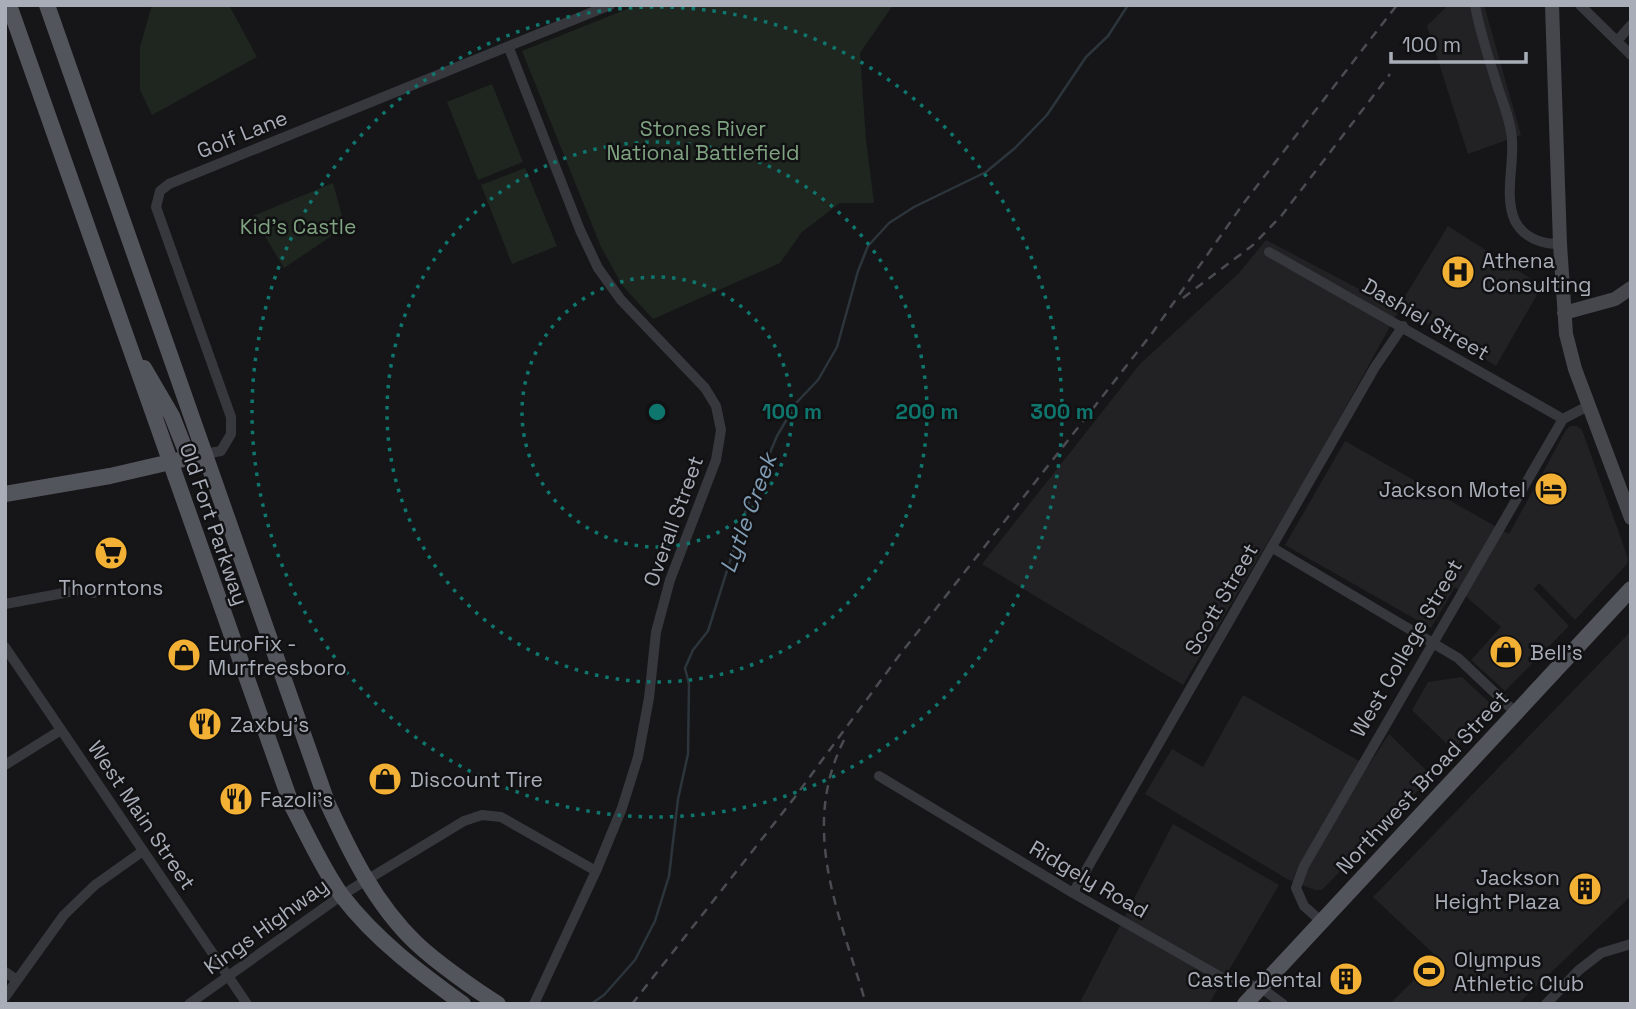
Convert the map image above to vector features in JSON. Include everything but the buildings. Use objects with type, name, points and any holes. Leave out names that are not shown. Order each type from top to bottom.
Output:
[{"type":"main road","name":"Old Fort Parkway","points":[[9,5],[292,806],[319,859],[342,895],[369,927],[406,963],[463,1004]]},
{"type":"main road","name":"Old Fort Parkway","points":[[47,5],[199,456],[327,802],[345,842],[385,908],[416,944],[493,1001]]},
{"type":"main road","points":[[1552,5],[1560,244],[1566,334],[1575,369],[1631,519]]},
{"type":"main road","points":[[1564,313],[1615,299],[1631,288]]},
{"type":"main road","points":[[125,335],[168,409],[185,449],[199,456]]},
{"type":"main road","points":[[5,494],[199,456]]},
{"type":"main road","name":"Northwest Broad Street","points":[[1245,1004],[1631,589]]},
{"type":"street","name":"Golf Lane","points":[[199,456],[221,451],[231,434],[231,417],[156,207],[160,191],[169,184],[610,5]]},
{"type":"street","points":[[1475,5],[1479,28],[1510,124],[1511,204],[1516,221],[1526,236],[1548,244],[1560,244]]},
{"type":"street","points":[[1580,5],[1631,55]]},
{"type":"street","points":[[1617,41],[1631,25]]},
{"type":"street","name":"Overall Street","points":[[509,48],[598,268],[621,300],[705,388],[716,406],[721,430],[716,460],[670,580],[656,632],[649,698],[638,757],[622,808],[596,872],[534,1004]]},
{"type":"street","name":"Dashiel Street","points":[[1269,252],[1563,419]]},
{"type":"street","name":"Scott Street","points":[[1073,893],[1375,367],[1403,326]]},
{"type":"street","points":[[1563,419],[1588,406]]},
{"type":"street","name":"West College Street","points":[[1321,921],[1304,906],[1296,888],[1304,866],[1563,419]]},
{"type":"street","points":[[1273,548],[1458,657],[1516,713]]},
{"type":"street","points":[[5,604],[80,590],[94,593]]},
{"type":"street","name":"West Main Street","points":[[5,647],[247,1004]]},
{"type":"street","points":[[5,765],[61,730]]},
{"type":"street","name":"Ridgely Road","points":[[879,776],[1073,893],[1228,981],[1260,987],[1283,1004]]},
{"type":"street","name":"Kings Highway","points":[[189,1004],[342,895],[464,821],[482,815],[501,817],[596,872]]},
{"type":"street","points":[[5,997],[64,915],[95,885],[143,851]]},
{"type":"street","points":[[1546,1004],[1579,970],[1601,953],[1631,944]]},
{"type":"street","points":[[5,972],[16,980]]},
{"type":"shaded area","points":[[1448,5],[1484,5],[1521,135],[1468,154],[1427,26]]},
{"type":"shaded area","points":[[1448,226],[1542,286],[1496,366],[1399,306]]},
{"type":"shaded area","points":[[1266,240],[1399,310],[1315,463],[1183,685],[982,564],[1140,364],[1239,273]]},
{"type":"shaded area","points":[[1570,426],[1577,426],[1582,430],[1628,558],[1627,564],[1575,620],[1539,583],[1534,589],[1569,626],[1505,691],[1471,660],[1501,627],[1455,587],[1431,628],[1285,545],[1345,441],[1509,534]]},
{"type":"shaded area","points":[[1631,631],[1631,896],[1518,1004],[1390,1004],[1437,957],[1373,897]]},
{"type":"shaded area","points":[[1462,677],[1493,706],[1453,750],[1412,710],[1428,682]]},
{"type":"shaded area","points":[[1243,695],[1368,766],[1389,734],[1432,776],[1322,890],[1287,879],[1145,794],[1172,749],[1203,767]]},
{"type":"shaded area","points":[[1173,824],[1279,885],[1209,1004],[1079,1004]]},
{"type":"green space","points":[[152,5],[229,5],[257,57],[152,115],[140,90],[140,47]]},
{"type":"green space","name":"Stones River National Battlefield","points":[[637,5],[893,5],[860,53],[866,140],[874,203],[840,203],[802,232],[780,263],[653,319],[622,285],[601,247],[522,51]]},
{"type":"green space","points":[[492,84],[523,162],[478,180],[447,102]]},
{"type":"green space","points":[[525,168],[557,246],[512,264],[481,185]]},
{"type":"green space","name":"Kid's Castle","points":[[333,183],[345,227],[284,268],[253,216]]},
{"type":"waterway","name":"Lytle Creek","points":[[591,1004],[604,995],[635,960],[655,921],[669,876],[678,799],[688,754],[689,684],[685,668],[693,650],[708,631],[747,507],[777,436],[797,402],[818,380],[837,347],[858,271],[868,246],[889,223],[914,207],[986,172],[1015,148],[1047,115],[1086,57],[1108,36],[1128,5]]},
{"type":"railway","points":[[632,1004],[795,797],[898,657],[1153,332],[1243,204],[1397,5]]},
{"type":"railway","points":[[1183,298],[1253,245],[1282,215],[1390,74]]},
{"type":"railway","points":[[844,740],[831,774],[825,807],[824,840],[836,905],[866,1004]]},
{"type":"place","name":"Athena Consulting","points":[[1458,272]]},
{"type":"place","name":"Jackson Motel","points":[[1551,489]]},
{"type":"place","name":"Thorntons","points":[[111,553]]},
{"type":"place","name":"Bell's","points":[[1506,652]]},
{"type":"place","name":"EuroFix - Murfreesboro","points":[[184,655]]},
{"type":"place","name":"Zaxby's","points":[[205,724]]},
{"type":"place","name":"Discount Tire","points":[[385,779]]},
{"type":"place","name":"Fazoli's","points":[[236,799]]},
{"type":"place","name":"Jackson Height Plaza","points":[[1585,889]]},
{"type":"place","name":"Olympus Athletic Club","points":[[1429,971]]},
{"type":"place","name":"Castle Dental","points":[[1346,979]]}]
